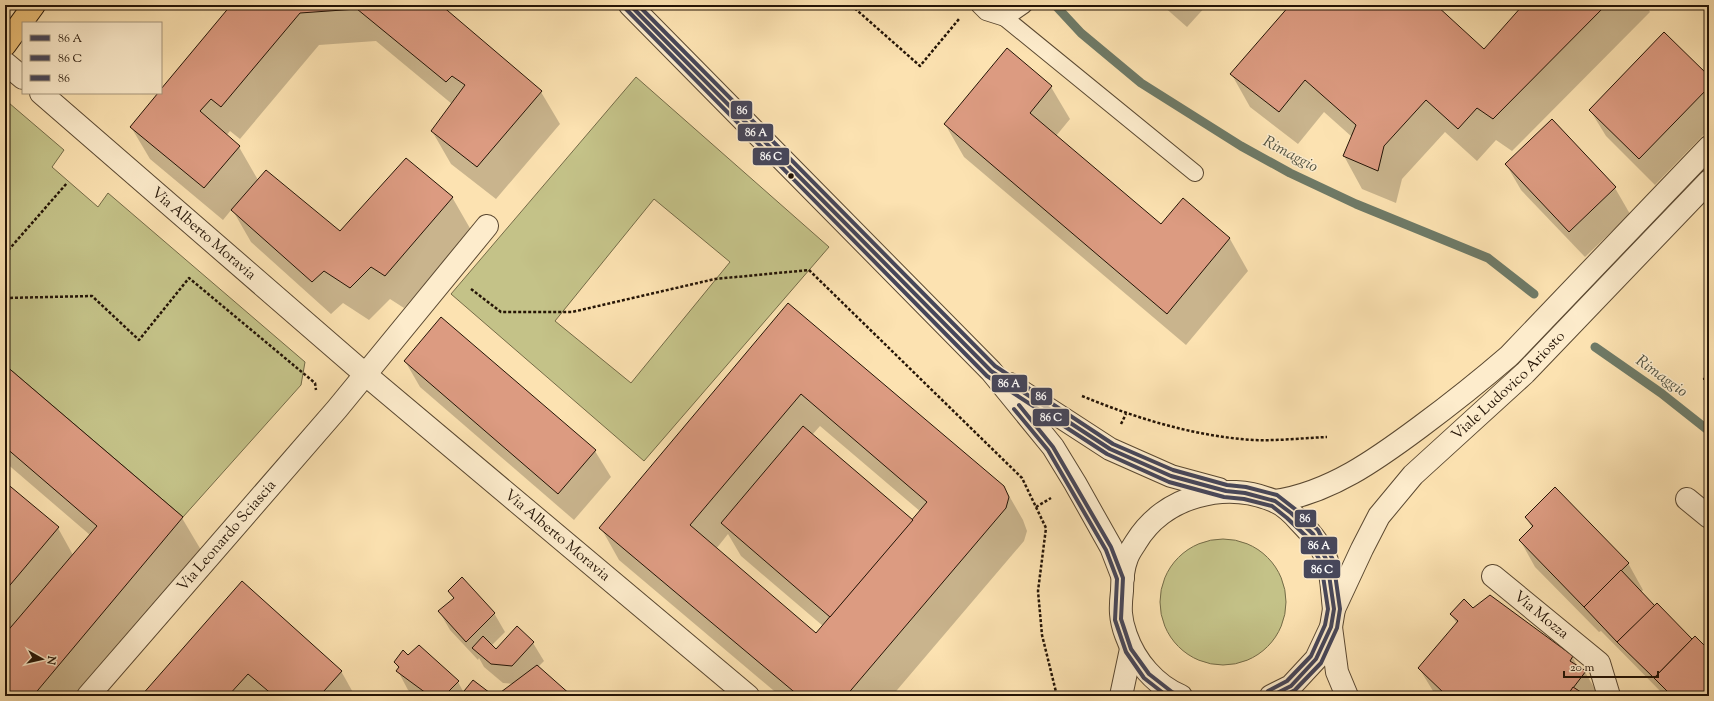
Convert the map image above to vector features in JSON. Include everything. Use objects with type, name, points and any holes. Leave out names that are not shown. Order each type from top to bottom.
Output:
[{"type":"main road","points":[[5,22],[15,5]]},
{"type":"main road","points":[[5,44],[34,5]]},
{"type":"main road","points":[[33,22],[49,5]]},
{"type":"main road","points":[[5,52],[22,33]]},
{"type":"street","points":[[630,5],[991,371],[1053,447],[1076,483],[1111,547],[1123,578]]},
{"type":"street","points":[[5,63],[22,77]]},
{"type":"street","name":"Via Alberto Moravia","points":[[42,94],[366,375],[748,696]]},
{"type":"street","name":"Viale Ludovico Ariosto","points":[[1275,501],[1296,498],[1350,474],[1393,447],[1443,410],[1509,356],[1709,147]]},
{"type":"street","name":"Viale Ludovico Ariosto","points":[[1271,696],[1291,686],[1316,660],[1332,618],[1379,516],[1413,475],[1525,373],[1709,181]]},
{"type":"street","points":[[366,375],[488,226]]},
{"type":"street","points":[[991,371],[1110,449],[1171,476],[1226,491]]},
{"type":"street","name":"Via Leonardo Sciascia","points":[[88,696],[366,375]]},
{"type":"street","name":"Viale Ludovico Ariosto","points":[[1181,696],[1172,692],[1149,674],[1131,649],[1121,619],[1123,578],[1127,558],[1144,530],[1166,510],[1195,496],[1226,491],[1245,493],[1275,501],[1291,513],[1313,534],[1327,561],[1332,618]]},
{"type":"street","points":[[1687,499],[1709,517]]},
{"type":"street","name":"Via Mozza","points":[[1493,576],[1599,663],[1609,696]]},
{"type":"street","points":[[1332,618],[1337,672],[1347,696]]},
{"type":"street","points":[[1121,696],[1131,649]]},
{"type":"lane","points":[[979,5],[986,12],[1006,18],[1195,173]]},
{"type":"lane","points":[[1006,18],[1024,5]]},
{"type":"path","points":[[851,5],[920,66],[962,16]]},
{"type":"path","points":[[5,254],[67,183]]},
{"type":"path","points":[[450,273],[501,312],[572,312],[715,279],[810,270],[1022,478],[1046,528],[1038,592],[1042,635],[1057,696]]},
{"type":"path","points":[[5,298],[92,296],[139,340],[190,278],[315,383],[316,391]]},
{"type":"path","points":[[1077,394],[1126,414],[1197,434],[1254,440],[1327,437]]},
{"type":"shaded area","points":[[636,77],[829,247],[644,461],[451,294]],"holes":[[[654,199],[730,262],[631,383],[555,321]]]},
{"type":"shaded area","points":[[9,103],[64,150],[52,167],[98,207],[108,193],[305,362],[301,385],[183,517],[5,365],[5,107]]},
{"type":"shaded area","points":[[1217,539],[1229,539],[1247,543],[1268,557],[1282,578],[1286,602],[1282,626],[1268,647],[1247,661],[1229,665],[1217,665],[1199,661],[1178,647],[1164,626],[1160,608],[1160,596],[1164,578],[1178,557],[1199,543]]},
{"type":"building","points":[[231,5],[441,5],[542,91],[477,167],[431,131],[465,85],[452,76],[446,82],[357,9],[300,13],[221,107],[211,99],[200,111],[240,146],[204,188],[130,127],[157,94],[162,94],[162,88]]},
{"type":"building","points":[[1290,5],[1436,5],[1484,49],[1523,5],[1606,5],[1493,119],[1477,108],[1458,129],[1426,100],[1384,146],[1378,171],[1343,156],[1356,125],[1305,80],[1279,112],[1230,74]]},
{"type":"building","points":[[1664,32],[1709,76],[1709,87],[1639,159],[1589,110]]},
{"type":"building","points":[[1007,48],[1052,86],[1030,113],[1161,224],[1183,198],[1230,238],[1167,314],[944,124]]},
{"type":"building","points":[[1552,119],[1616,187],[1569,232],[1505,164]]},
{"type":"building","points":[[406,158],[453,197],[385,276],[371,267],[350,288],[324,271],[312,282],[231,210],[266,170],[340,231]]},
{"type":"building","points":[[788,303],[1004,486],[1009,497],[1006,508],[846,696],[799,696],[599,528]],"holes":[[[801,394],[927,502],[816,633],[690,525]]]},
{"type":"building","points":[[441,317],[596,450],[558,494],[404,361]]},
{"type":"building","points":[[5,365],[183,517],[33,696],[5,696],[5,634],[97,526],[5,447]]},
{"type":"building","points":[[1709,372],[1709,384],[1703,379]]},
{"type":"building","points":[[803,426],[913,520],[830,617],[721,523]]},
{"type":"building","points":[[5,482],[59,527],[5,591]]},
{"type":"building","points":[[1555,487],[1629,563],[1584,607],[1519,540],[1533,526],[1525,517]]},
{"type":"building","points":[[1621,570],[1655,606],[1617,642],[1584,607]]},
{"type":"building","points":[[462,577],[495,613],[466,642],[438,611],[454,598],[448,591]]},
{"type":"building","points":[[242,581],[342,671],[324,691],[331,696],[274,696],[248,674],[228,696],[141,696]]},
{"type":"building","points":[[1490,595],[1573,656],[1570,661],[1586,671],[1567,696],[1447,696],[1418,668],[1458,621],[1450,614],[1464,599],[1473,608]]},
{"type":"building","points":[[1657,603],[1692,639],[1654,678],[1617,642]]},
{"type":"building","points":[[517,626],[534,642],[512,666],[491,664],[472,648],[483,636],[496,649]]},
{"type":"building","points":[[1695,636],[1709,650],[1709,693],[1706,696],[1672,696],[1654,678]]},
{"type":"building","points":[[419,645],[459,681],[444,696],[430,696],[396,671],[399,667],[394,662],[403,650],[408,655]]},
{"type":"building","points":[[537,665],[572,696],[497,695]]},
{"type":"building","points":[[473,680],[494,696],[460,696]]},
{"type":"building","points":[[1573,687],[1587,696],[1567,696]]},
{"type":"waterway","name":"Rimaggio","points":[[1055,5],[1081,33],[1141,83],[1241,146],[1290,173],[1356,204],[1488,258],[1534,294]]},
{"type":"waterway","name":"Rimaggio","points":[[1595,347],[1661,393],[1709,431]]},
{"type":"transit line","points":[[630,5],[991,371],[1110,449],[1171,476],[1226,491],[1245,493],[1275,501],[1291,513],[1313,534],[1327,561],[1334,609],[1331,627],[1316,659],[1291,686],[1271,696]]},
{"type":"transit line","name":"86","points":[[638,5],[995,366],[1113,444],[1173,470],[1227,485],[1246,487],[1277,495],[1318,530],[1333,560],[1340,609],[1337,628],[1321,663],[1295,690],[1284,696]]},
{"type":"transit line","points":[[626,9],[987,376],[1107,454],[1169,482],[1224,497],[1244,499],[1272,506],[1308,538],[1321,563],[1328,609],[1325,625],[1311,656],[1287,681],[1268,691]]},
{"type":"transit line","points":[[1019,405],[1053,447],[1111,547],[1123,578],[1121,619],[1131,649],[1149,674],[1172,692],[1181,696]]},
{"type":"transit line","points":[[1014,409],[1048,450],[1106,550],[1117,579],[1115,620],[1126,652],[1144,678],[1167,696]]}]
